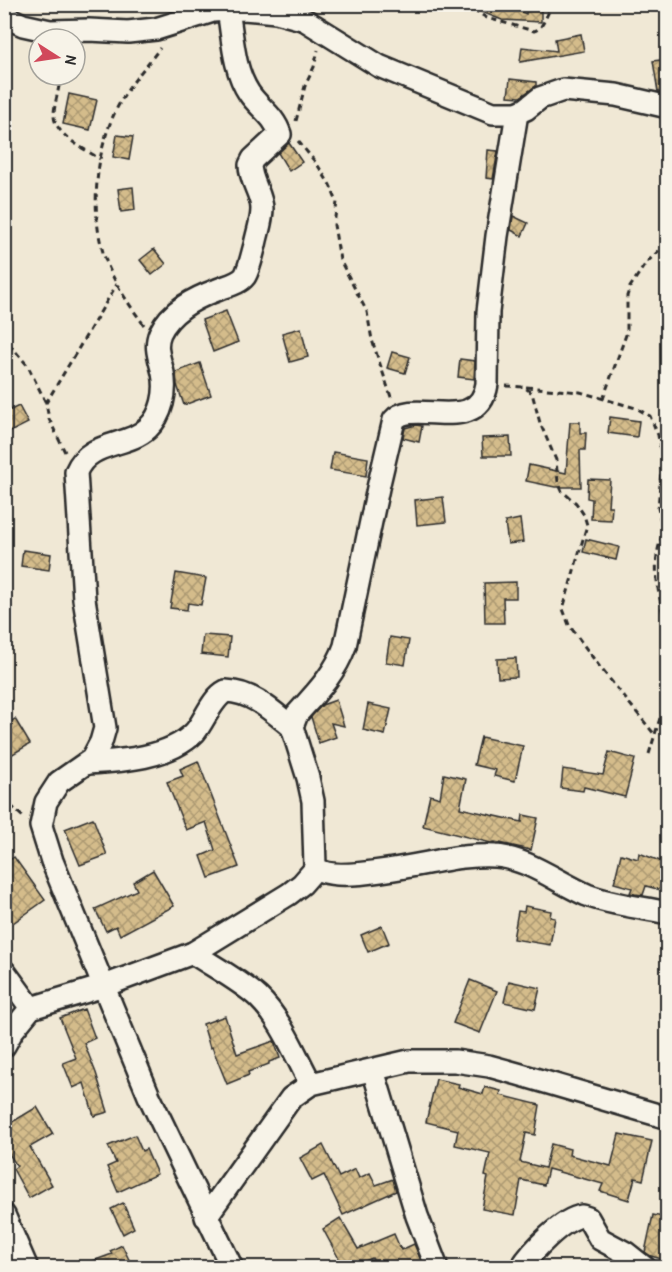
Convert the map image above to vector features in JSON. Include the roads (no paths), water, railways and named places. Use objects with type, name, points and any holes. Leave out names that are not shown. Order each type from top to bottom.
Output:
[{"type":"street","points":[[4,16],[23,25],[50,31],[128,32],[156,29],[197,14],[255,9],[305,20],[379,66],[493,113],[517,113],[540,98],[563,90],[616,95],[668,107]]},
{"type":"street","points":[[228,10],[240,76],[249,94],[284,133],[253,159],[250,165],[262,210],[246,274],[231,285],[194,299],[165,323],[157,343],[165,383],[159,413],[144,431],[92,453],[84,459],[76,472],[84,599],[105,723],[98,751],[88,763],[59,782],[46,802],[40,826],[52,861],[166,1133],[232,1268]]},
{"type":"street","points":[[292,727],[297,714],[340,662],[394,420],[409,412],[456,413],[474,407],[484,395],[487,384],[488,312],[497,236],[517,113]]},
{"type":"street","points":[[7,1034],[31,1008],[104,986],[193,953],[289,894],[302,884],[316,868],[313,801],[292,727],[267,706],[253,698],[226,691],[184,741],[135,759],[88,763]]},
{"type":"street","points":[[316,868],[327,873],[353,874],[461,857],[497,855],[531,866],[575,889],[601,899],[668,914]]},
{"type":"street","points":[[193,953],[257,997],[267,1007],[311,1084]]},
{"type":"street","points":[[4,971],[31,1008]]},
{"type":"street","points":[[206,1217],[291,1098],[311,1084],[409,1061],[455,1061],[489,1066],[668,1118]]},
{"type":"street","points":[[373,1070],[417,1216],[437,1268]]},
{"type":"street","points":[[4,1215],[27,1268]]},
{"type":"street","points":[[521,1268],[540,1245],[566,1223],[582,1216],[588,1218],[600,1239],[626,1253],[645,1268]]}]
